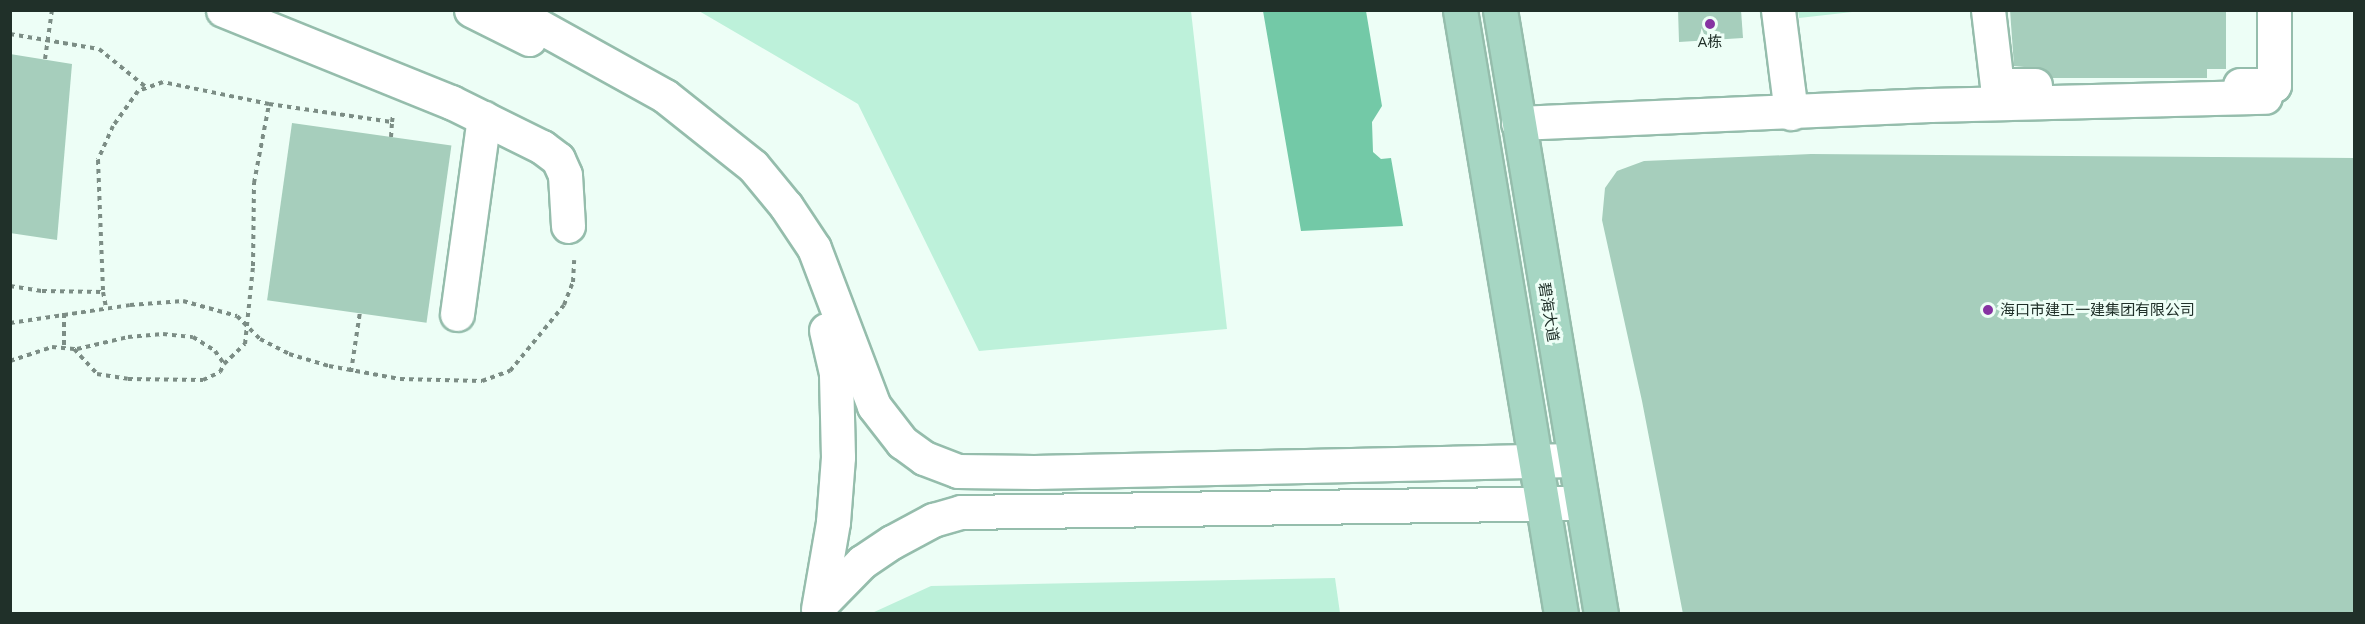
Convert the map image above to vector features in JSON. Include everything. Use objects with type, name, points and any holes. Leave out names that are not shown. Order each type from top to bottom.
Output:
[{"type":"main road","points":[[1460,10],[1561,614]]},
{"type":"main road","name":"碧海大道","points":[[1500,10],[1573,460],[1601,614]]},
{"type":"street","points":[[223,10],[397,80],[484,118],[558,159],[565,175],[568,226]]},
{"type":"street","points":[[471,10],[595,73],[657,111],[704,146],[785,239],[811,288],[836,373],[838,457],[833,522],[818,610]]},
{"type":"street","points":[[510,10],[665,96],[753,166],[786,206],[814,248],[874,406],[902,442],[924,458],[958,471],[1034,472],[1573,460]]},
{"type":"street","points":[[1778,10],[1791,112]]},
{"type":"street","points":[[1988,10],[1997,85],[2260,91]]},
{"type":"street","points":[[2256,10],[2260,91]]},
{"type":"street","points":[[1518,123],[2260,91],[2274,85],[2274,10]]},
{"type":"street","points":[[457,314],[484,118]]},
{"type":"street","points":[[818,610],[862,562],[892,542],[933,520],[961,512],[1581,503]]},
{"type":"path","points":[[45,59],[52,10]]},
{"type":"path","points":[[10,34],[99,50],[147,88]]},
{"type":"path","points":[[391,137],[397,80]]},
{"type":"path","points":[[106,308],[103,292],[98,160],[113,126],[138,91],[163,82],[269,104],[392,122]]},
{"type":"path","points":[[74,349],[97,374],[128,379],[202,380],[220,372],[224,364],[245,344],[253,266],[255,183],[269,104]]},
{"type":"path","points":[[10,323],[64,313],[183,301],[211,306],[237,316],[260,339],[290,354],[351,372],[400,379],[482,381],[510,371],[564,305],[574,266],[568,226]]},
{"type":"path","points":[[10,286],[42,291],[103,292]]},
{"type":"path","points":[[351,372],[360,312]]},
{"type":"path","points":[[64,313],[64,348]]},
{"type":"path","points":[[10,361],[52,347],[74,349],[128,337],[193,337],[215,351],[224,364]]},
{"type":"shaded area","points":[[1798,10],[1861,11],[1799,18]]},
{"type":"shaded area","points":[[699,11],[1191,11],[1227,329],[979,351],[858,104]]},
{"type":"shaded area","points":[[1263,11],[1366,11],[1382,106],[1372,122],[1373,152],[1381,159],[1391,158],[1403,226],[1301,231]]},
{"type":"shaded area","points":[[1335,578],[1340,613],[872,613],[931,586]]},
{"type":"building","name":"A栋","points":[[1678,10],[1741,10],[1743,38],[1679,42]]},
{"type":"building","points":[[2010,10],[2226,10],[2226,69],[2207,69],[2207,78],[2052,78],[2044,69],[2014,66]]},
{"type":"building","points":[[10,54],[72,64],[57,240],[10,233]]},
{"type":"building","points":[[292,123],[451,145],[427,323],[267,300]]},
{"type":"building","name":"海口市建工一建集团有限公司","points":[[1811,154],[2355,158],[2355,614],[1683,614],[1642,401],[1602,220],[1605,188],[1617,171],[1644,161]]},
{"type":"place","name":"A栋","points":[[1710,24]]},
{"type":"place","name":"海口市建工一建集团有限公司","points":[[1988,310]]}]
